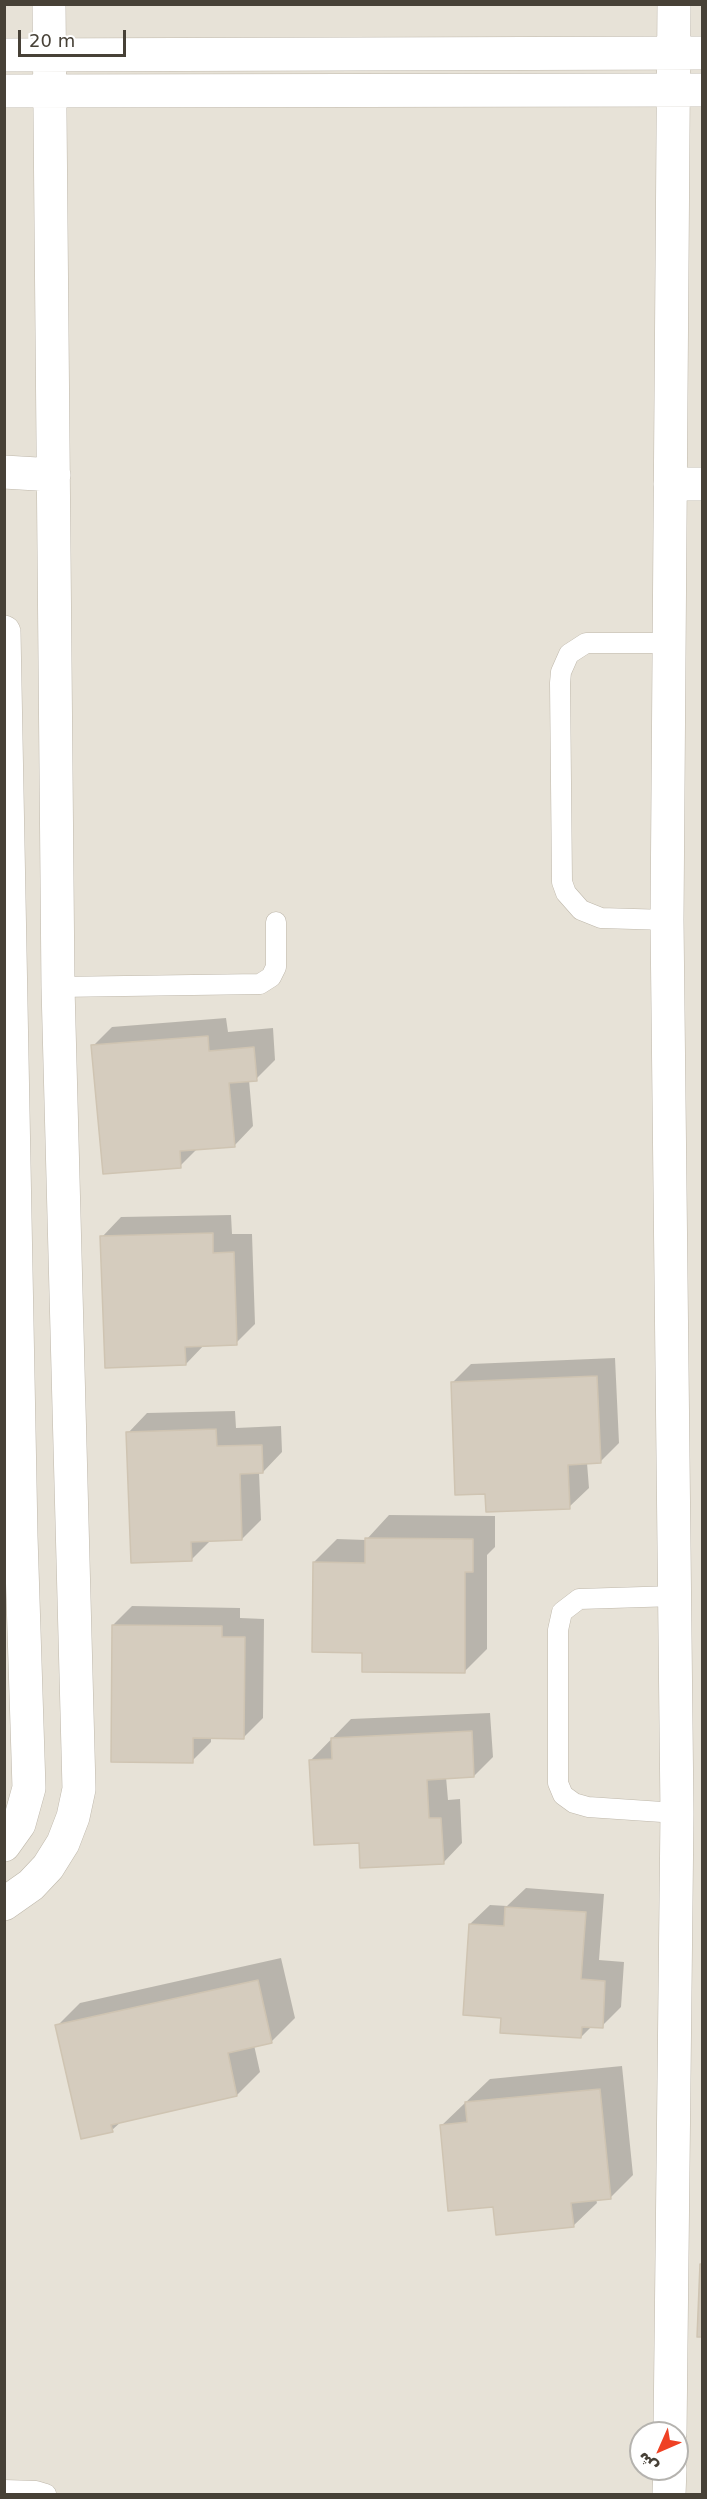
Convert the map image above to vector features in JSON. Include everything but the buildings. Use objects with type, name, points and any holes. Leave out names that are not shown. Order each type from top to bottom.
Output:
[{"type":"street","points":[[4,1904],[31,1885],[48,1867],[66,1834],[79,1789],[58,987],[49,4]]},
{"type":"street","points":[[670,2421],[677,1813],[667,920],[670,484],[688,90],[688,53],[674,4]]},
{"type":"street","points":[[4,55],[688,53]]},
{"type":"street","points":[[4,91],[688,90]]},
{"type":"street","points":[[4,472],[54,475]]},
{"type":"street","points":[[670,484],[702,484]]},
{"type":"street","points":[[4,632],[13,1536],[29,1788],[19,1824],[4,1845]]},
{"type":"lane","points":[[667,920],[601,918],[581,910],[566,893],[562,882],[560,683],[561,672],[569,654],[586,643],[669,642]]},
{"type":"lane","points":[[58,987],[260,984],[271,977],[276,967],[276,922]]},
{"type":"lane","points":[[676,1596],[579,1599],[562,1612],[558,1630],[558,1783],[563,1795],[574,1803],[588,1807],[677,1813]]},
{"type":"lane","points":[[4,2490],[36,2491],[46,2494]]},
{"type":"shaded area","points":[[5,5],[702,5],[702,2494],[5,2494]]}]
